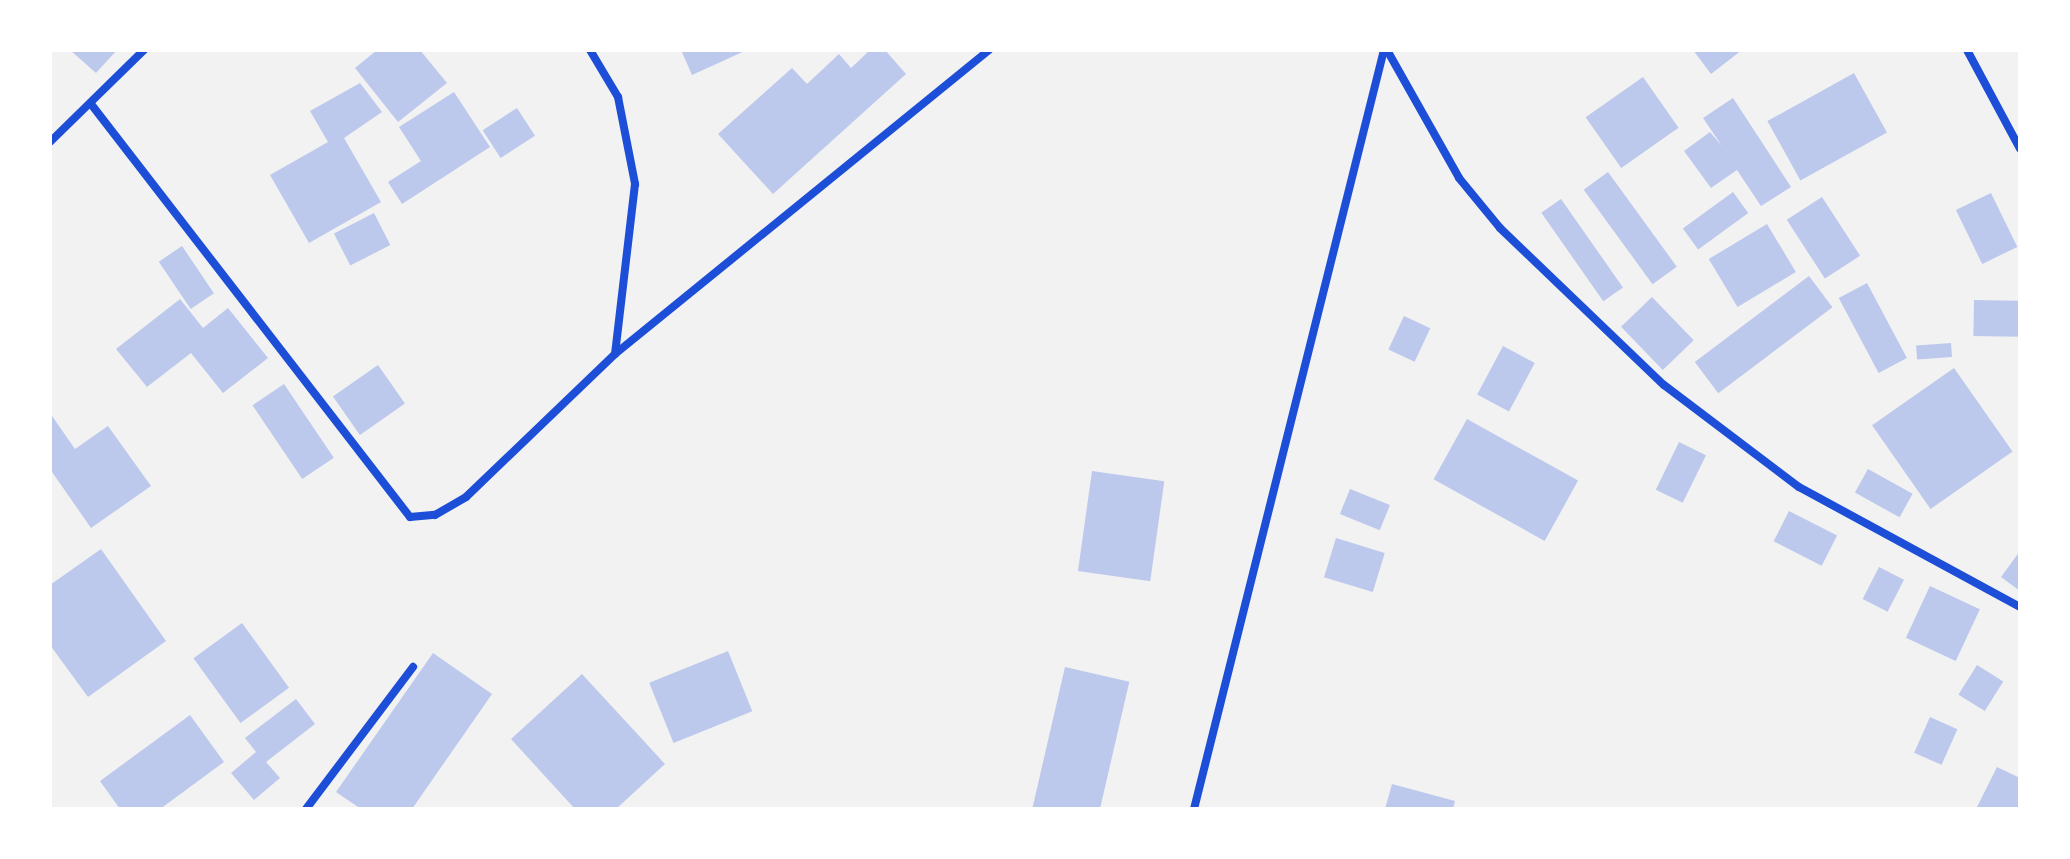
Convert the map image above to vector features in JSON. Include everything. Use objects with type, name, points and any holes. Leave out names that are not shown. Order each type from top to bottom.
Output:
[{"type":"street","points":[[50,142],[144,50]]},
{"type":"street","points":[[590,50],[618,97],[635,184],[615,354]]},
{"type":"street","points":[[91,104],[410,517],[435,515],[466,497],[615,354],[989,50]]},
{"type":"street","points":[[1385,50],[1459,178],[1500,228],[1664,385],[1799,487],[2020,607]]},
{"type":"street","points":[[1194,809],[1385,50]]},
{"type":"street","points":[[1967,50],[2020,149]]},
{"type":"street","points":[[306,809],[413,667]]},
{"type":"building","points":[[70,50],[117,50],[96,73]]},
{"type":"building","points":[[377,50],[420,50],[447,83],[398,122],[355,68]]},
{"type":"building","points":[[681,50],[747,50],[692,75]]},
{"type":"building","points":[[870,50],[885,50],[906,74],[773,194],[718,134],[792,68],[807,84],[839,54],[851,68]]},
{"type":"building","points":[[1693,50],[1742,50],[1711,74]]},
{"type":"building","points":[[1854,73],[1887,132],[1800,180],[1767,121]]},
{"type":"building","points":[[1643,77],[1679,128],[1621,168],[1586,117]]},
{"type":"building","points":[[360,83],[382,112],[344,138],[381,202],[309,243],[270,175],[328,142],[310,111]]},
{"type":"building","points":[[454,92],[490,147],[402,204],[388,182],[421,161],[399,127]]},
{"type":"building","points":[[1733,98],[1791,187],[1761,206],[1737,170],[1711,188],[1684,151],[1710,132],[1722,146],[1703,118]]},
{"type":"building","points":[[517,108],[535,136],[501,158],[483,130]]},
{"type":"building","points":[[1608,172],[1677,267],[1653,284],[1584,190]]},
{"type":"building","points":[[1733,192],[1748,213],[1698,249],[1683,228]]},
{"type":"building","points":[[1991,193],[2017,247],[1982,264],[1956,210]]},
{"type":"building","points":[[1822,197],[1860,256],[1825,279],[1787,220]]},
{"type":"building","points":[[1561,199],[1623,287],[1603,301],[1541,213]]},
{"type":"building","points":[[374,213],[390,245],[350,266],[334,233]]},
{"type":"building","points":[[1767,224],[1796,272],[1738,307],[1709,259]]},
{"type":"building","points":[[182,246],[214,293],[191,309],[159,262]]},
{"type":"building","points":[[1809,276],[1832,307],[1718,393],[1695,362]]},
{"type":"building","points":[[1867,283],[1907,358],[1879,373],[1839,298]]},
{"type":"building","points":[[1652,297],[1694,340],[1663,370],[1621,327]]},
{"type":"building","points":[[180,299],[203,328],[228,308],[268,358],[223,393],[191,353],[147,387],[116,349]]},
{"type":"building","points":[[1974,300],[2020,301],[2019,337],[1973,336]]},
{"type":"building","points":[[1404,316],[1430,328],[1415,362],[1388,350]]},
{"type":"building","points":[[1951,343],[1952,357],[1917,359],[1916,345]]},
{"type":"building","points":[[1503,346],[1535,363],[1509,411],[1477,395]]},
{"type":"building","points":[[378,365],[405,404],[360,435],[333,397]]},
{"type":"building","points":[[1954,368],[2013,452],[1931,509],[1872,425]]},
{"type":"building","points":[[284,384],[334,458],[302,479],[252,405]]},
{"type":"building","points":[[50,413],[75,449],[108,426],[151,486],[91,528],[50,469]]},
{"type":"building","points":[[1467,419],[1578,481],[1545,541],[1434,479]]},
{"type":"building","points":[[1679,442],[1706,455],[1683,503],[1656,490]]},
{"type":"building","points":[[1868,469],[1913,494],[1900,517],[1855,493]]},
{"type":"building","points":[[1092,471],[1164,481],[1150,581],[1078,571]]},
{"type":"building","points":[[1350,489],[1390,505],[1380,530],[1340,514]]},
{"type":"building","points":[[1789,511],[1837,536],[1822,566],[1774,541]]},
{"type":"building","points":[[1336,538],[1385,553],[1373,592],[1324,577]]},
{"type":"building","points":[[101,549],[166,641],[88,697],[50,645],[50,585]]},
{"type":"building","points":[[2020,551],[2020,591],[2001,577]]},
{"type":"building","points":[[1879,567],[1904,580],[1888,612],[1863,599]]},
{"type":"building","points":[[1930,586],[1980,609],[1956,661],[1906,638]]},
{"type":"building","points":[[242,623],[289,688],[240,723],[193,658]]},
{"type":"building","points":[[728,651],[752,711],[674,743],[649,683]]},
{"type":"building","points":[[433,653],[492,694],[412,809],[361,809],[336,792]]},
{"type":"building","points":[[1977,665],[2003,681],[1985,711],[1958,695]]},
{"type":"building","points":[[1065,667],[1129,682],[1100,809],[1032,809]]},
{"type":"building","points":[[582,674],[665,764],[616,809],[575,809],[511,739]]},
{"type":"building","points":[[296,699],[315,724],[266,762],[280,778],[254,800],[231,773],[256,752],[245,738]]},
{"type":"building","points":[[190,715],[224,762],[160,809],[120,809],[100,781]]},
{"type":"building","points":[[1930,717],[1957,729],[1942,765],[1914,753]]},
{"type":"building","points":[[1997,767],[2020,778],[2020,809],[1976,809]]},
{"type":"building","points":[[1392,784],[1455,801],[1453,809],[1385,809]]}]
